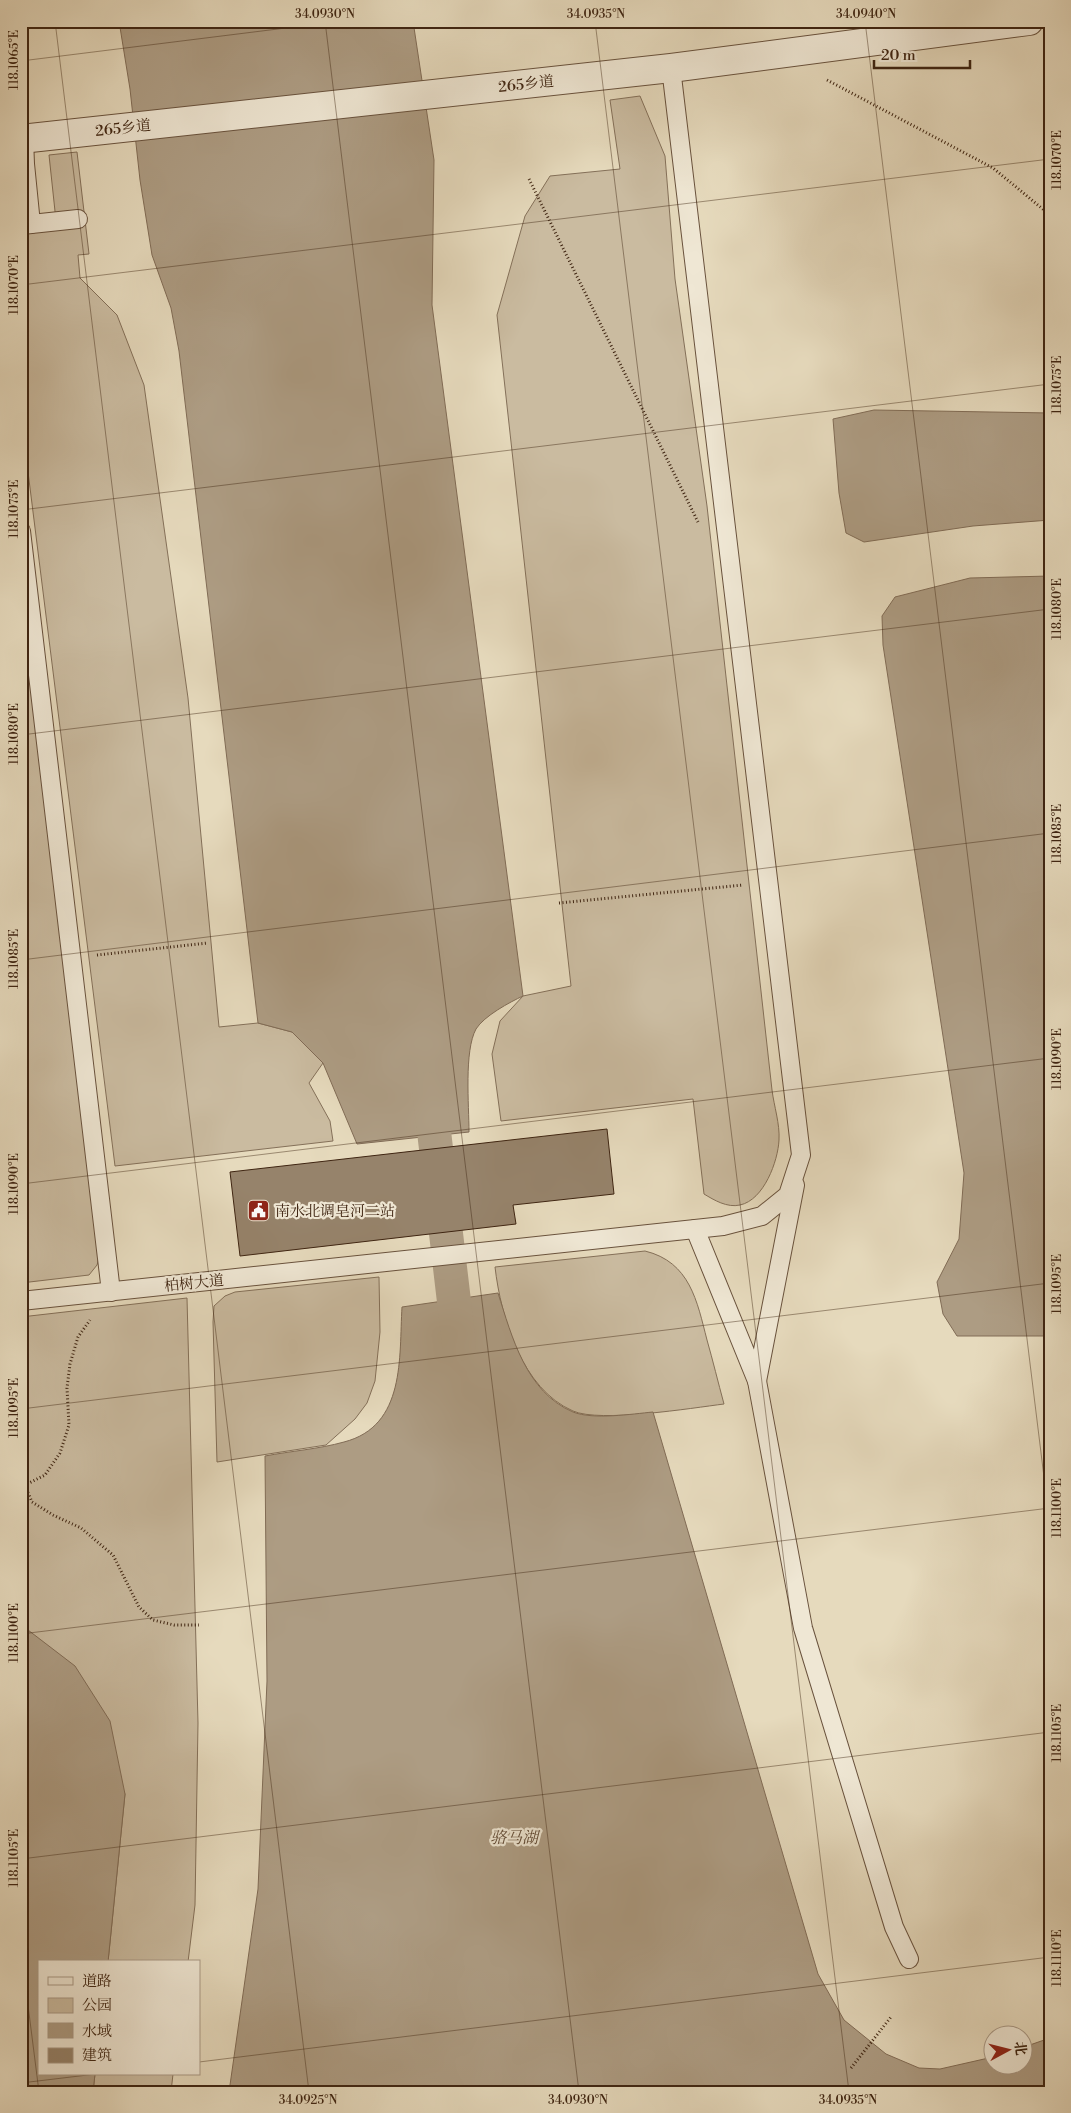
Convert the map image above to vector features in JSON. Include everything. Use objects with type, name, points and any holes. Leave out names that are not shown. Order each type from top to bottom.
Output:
[{"type":"street","name":"265乡道","points":[[23,139],[671,68],[1029,21]]},
{"type":"lane","points":[[671,68],[801,1155],[758,1381]]},
{"type":"lane","points":[[23,139],[26,225],[78,219]]},
{"type":"lane","points":[[21,531],[111,1292]]},
{"type":"lane","name":"柏树大道","points":[[21,1301],[723,1226],[762,1216],[788,1194],[801,1155]]},
{"type":"lane","points":[[695,1229],[758,1381],[804,1628],[894,1927],[910,1959]]},
{"type":"path","points":[[821,76],[993,168],[1050,215]]},
{"type":"path","points":[[530,179],[699,524]]},
{"type":"path","points":[[560,903],[658,895],[769,882]]},
{"type":"path","points":[[72,958],[208,944]]},
{"type":"path","points":[[111,1292],[78,1338],[72,1355],[67,1388],[69,1425],[60,1453],[45,1475],[23,1486],[32,1502],[53,1515],[81,1528],[113,1555],[139,1607],[153,1620],[174,1624],[199,1625]]},
{"type":"path","points":[[850,2068],[891,2017]]},
{"type":"green space","points":[[640,96],[665,156],[675,279],[707,506],[772,1090],[779,1128],[776,1158],[763,1188],[749,1202],[735,1206],[721,1203],[704,1194],[693,1099],[501,1121],[492,1054],[500,1021],[523,996],[571,986],[497,315],[525,216],[550,176],[620,169],[610,100]]},
{"type":"green space","points":[[77,152],[89,254],[78,255],[80,278],[117,315],[144,385],[188,698],[219,1027],[258,1023],[292,1032],[323,1063],[309,1083],[330,1121],[333,1141],[115,1166],[21,416],[21,234],[57,230],[49,155]]},
{"type":"green space","points":[[21,591],[100,1254],[97,1265],[89,1275],[21,1283]]},
{"type":"green space","points":[[645,1251],[660,1256],[672,1264],[689,1285],[699,1311],[724,1404],[669,1411],[603,1416],[573,1411],[555,1401],[527,1369],[509,1329],[495,1267]]},
{"type":"green space","points":[[379,1277],[380,1332],[375,1381],[367,1403],[355,1419],[326,1445],[217,1462],[214,1306],[225,1296],[235,1292]]},
{"type":"green space","points":[[187,1298],[198,1723],[195,1905],[188,1960],[108,1960],[125,1794],[28,1630],[21,1628],[21,1317]]},
{"type":"green space","points":[[95,2076],[173,2076],[171,2092],[93,2092]]},
{"type":"water","points":[[119,21],[413,21],[434,160],[432,305],[523,996],[491,1014],[476,1029],[472,1039],[468,1093],[469,1132],[357,1144],[323,1063],[292,1032],[258,1023],[179,351],[171,308],[152,255]]},
{"type":"water","points":[[874,410],[1050,413],[1050,520],[973,526],[864,542],[846,533],[839,493],[833,419]]},
{"type":"water","points":[[1050,576],[1050,1336],[957,1336],[943,1314],[937,1282],[959,1239],[964,1173],[883,645],[882,616],[895,597],[970,578]]},
{"type":"water","name":"骆马湖","points":[[498,1293],[515,1345],[523,1362],[543,1391],[557,1403],[573,1412],[591,1416],[653,1412],[818,1974],[844,2020],[886,2054],[919,2068],[940,2069],[984,2059],[984,2076],[1034,2076],[1034,2044],[1050,2038],[1050,2092],[229,2092],[258,1889],[267,1681],[265,1456],[344,1442],[364,1434],[379,1421],[389,1405],[395,1387],[399,1367],[402,1307]]},
{"type":"water","points":[[21,1628],[28,1630],[75,1666],[110,1721],[125,1794],[108,1960],[38,1960],[38,2076],[95,2076],[93,2092],[21,2092]]},
{"type":"building","points":[[607,1129],[614,1194],[513,1205],[516,1224],[240,1256],[230,1172]]},
{"type":"waterway","points":[[429,1089],[459,1344]]},
{"type":"place","name":"南水北调皂河二站","points":[[259,1211]]}]
